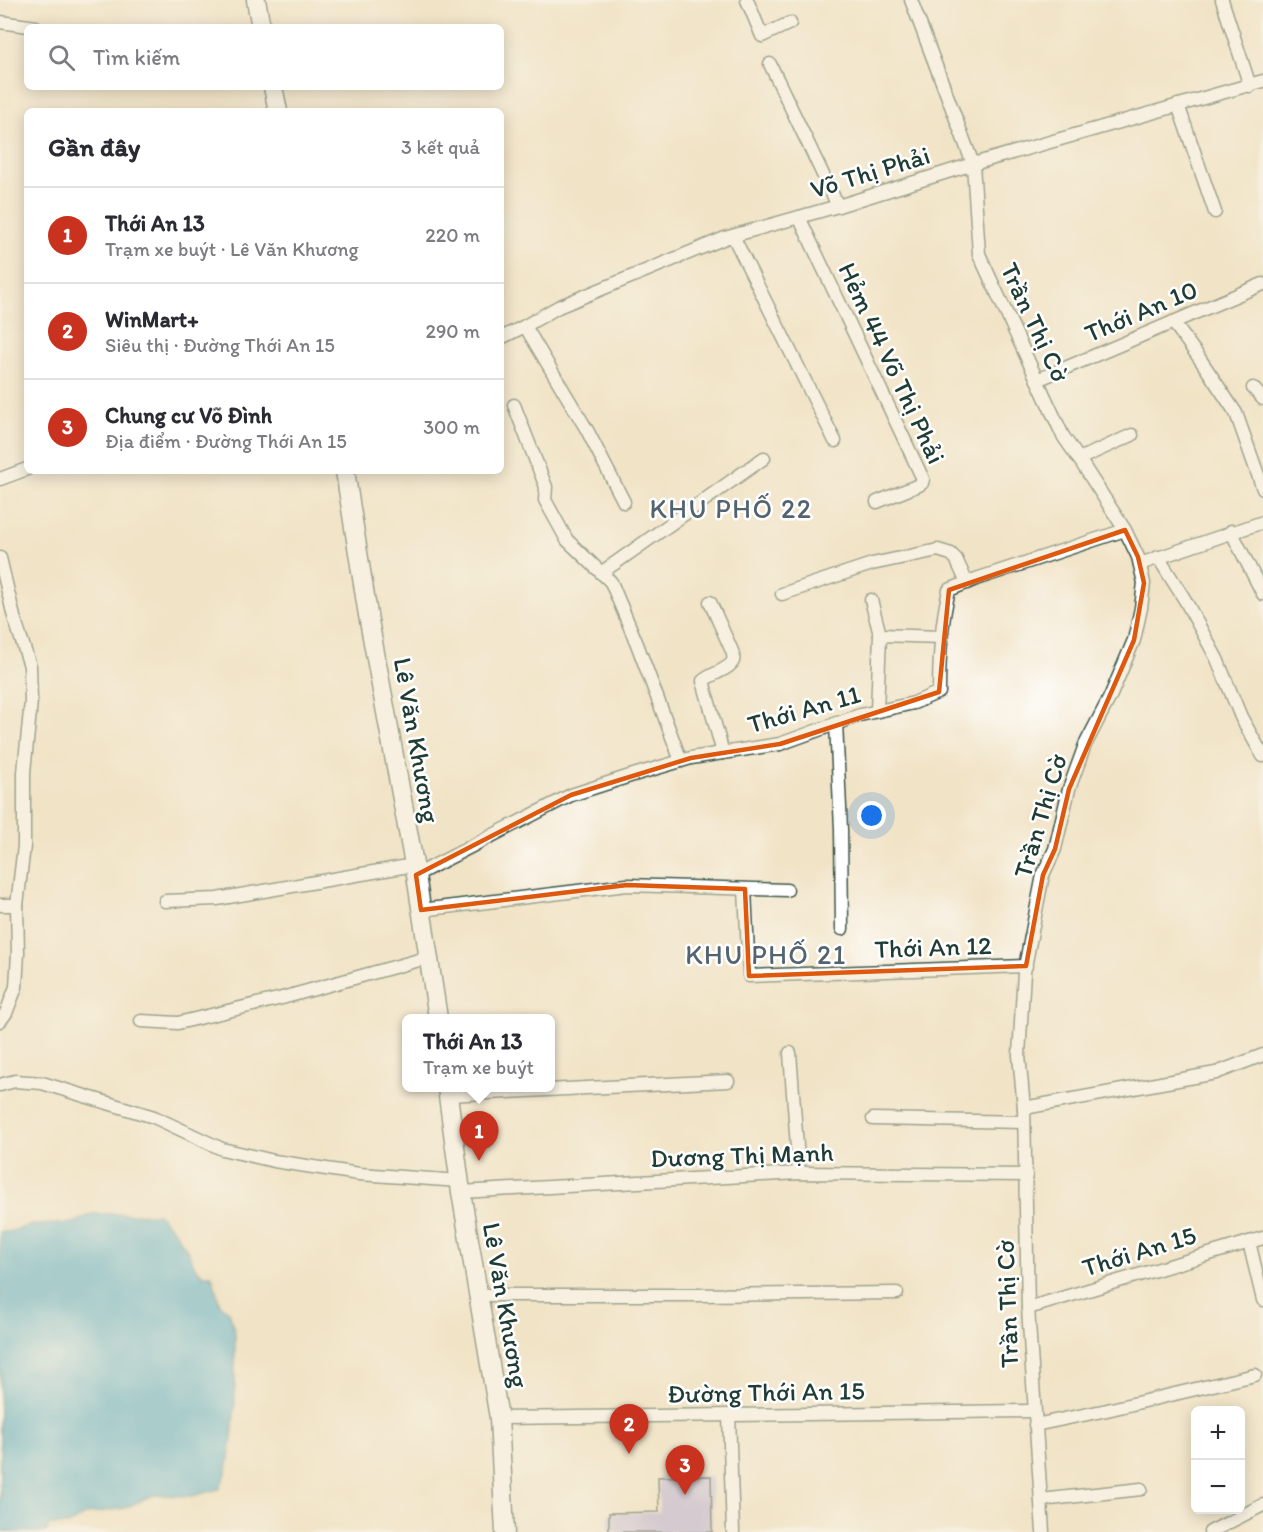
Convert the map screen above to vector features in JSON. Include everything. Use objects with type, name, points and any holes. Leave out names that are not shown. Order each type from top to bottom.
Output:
[{"type":"main road","points":[[256,0],[260,24]]},
{"type":"main road","points":[[274,90],[277,108]]},
{"type":"main road","name":"Lê Văn Khương","points":[[345,474],[368,615],[430,957],[437,1014]]},
{"type":"main road","name":"Lê Văn Khương","points":[[448,1092],[499,1418],[505,1532]]},
{"type":"street","points":[[747,0],[762,36],[790,23]]},
{"type":"street","name":"Trần Thị Cờ","points":[[910,0],[973,165],[979,254],[1063,436],[1125,530],[1138,556],[1144,583],[1134,640],[1110,697],[1085,745],[1069,789],[1055,849],[1043,875],[1026,966],[1019,1055],[1024,1108],[1028,1308],[1043,1532]]},
{"type":"street","points":[[1222,0],[1250,86]]},
{"type":"street","points":[[0,22],[24,25]]},
{"type":"street","points":[[770,64],[838,206]]},
{"type":"street","name":"Võ Thị Phải","points":[[504,336],[558,307],[733,236],[1263,81]]},
{"type":"street","points":[[1179,105],[1215,212]]},
{"type":"street","name":"Hẻm 44 Võ Thị Phải","points":[[799,217],[923,479],[919,485],[877,502]]},
{"type":"street","points":[[733,236],[835,441]]},
{"type":"street","name":"Thới An 10","points":[[1037,380],[1263,284]]},
{"type":"street","points":[[1173,322],[1236,413],[1263,489]]},
{"type":"street","points":[[525,326],[587,430],[624,502]]},
{"type":"street","points":[[1253,388],[1263,399]]},
{"type":"street","points":[[514,405],[546,487],[545,500],[567,540],[611,582],[638,644],[681,761]]},
{"type":"street","points":[[1080,459],[1132,435]]},
{"type":"street","points":[[601,573],[764,458]]},
{"type":"street","points":[[0,479],[24,470]]},
{"type":"street","points":[[1140,564],[1231,531],[1263,522]]},
{"type":"street","name":"Thới An 11","points":[[165,901],[217,899],[415,870],[572,795],[681,761],[780,744],[860,715],[914,702],[939,692],[939,657],[949,590],[1125,530]]},
{"type":"street","points":[[1231,531],[1263,594]]},
{"type":"street","points":[[782,594],[872,564],[938,550],[951,554],[956,559],[968,583]]},
{"type":"street","points":[[1158,557],[1185,600],[1217,659],[1241,717],[1263,756]]},
{"type":"street","points":[[0,558],[14,617],[30,666],[30,701],[24,772],[24,846],[17,905],[16,987],[2,1015]]},
{"type":"street","points":[[871,600],[880,635],[877,711]]},
{"type":"street","points":[[710,602],[734,660],[703,681],[723,753]]},
{"type":"street","points":[[880,635],[941,637]]},
{"type":"street","points":[[837,723],[842,929]]},
{"type":"street","points":[[421,910],[627,885],[787,890]]},
{"type":"street","name":"Thới An 12","points":[[745,889],[749,976],[1026,966]]},
{"type":"street","points":[[0,905],[17,905]]},
{"type":"street","points":[[141,1021],[178,1023],[282,998],[430,957]]},
{"type":"street","points":[[790,1053],[799,1173]]},
{"type":"street","points":[[1024,1108],[1216,1073],[1263,1054]]},
{"type":"street","name":"Dương Thị Mạnh","points":[[0,1085],[15,1081],[42,1083],[154,1117],[222,1149],[273,1161],[461,1186],[799,1173],[1026,1175]]},
{"type":"street","points":[[555,1087],[728,1081]]},
{"type":"street","points":[[873,1119],[1024,1122]]},
{"type":"street","name":"Thới An 15","points":[[1028,1308],[1263,1238]]},
{"type":"street","points":[[1249,1242],[1263,1300]]},
{"type":"street","points":[[478,1295],[897,1293]]},
{"type":"street","points":[[1035,1425],[1255,1375]]},
{"type":"street","name":"Đường Thới An 15","points":[[499,1418],[1035,1411]]},
{"type":"street","points":[[729,1415],[733,1532]]},
{"type":"street","points":[[1041,1500],[1141,1489]]},
{"type":"street","points":[[1210,1532],[1263,1505]]},
{"type":"highlighted area","points":[[1125,530],[1138,557],[1144,583],[1134,640],[1069,789],[1055,849],[1043,875],[1026,966],[749,976],[745,889],[627,885],[421,910],[416,875],[571,795],[691,758],[780,744],[939,692],[949,590]]},
{"type":"water","points":[[91,1214],[158,1214],[175,1232],[189,1253],[193,1264],[203,1275],[212,1275],[220,1305],[229,1311],[235,1333],[235,1404],[227,1471],[219,1489],[192,1496],[153,1495],[125,1508],[87,1514],[68,1525],[49,1525],[46,1532],[0,1530],[0,1231],[8,1232],[32,1225],[74,1223]]},
{"type":"building","points":[[711,1476],[712,1532],[609,1532],[609,1513],[659,1512],[658,1477]]},
{"type":"place","name":"Thới An 13","points":[[479,1161]]},
{"type":"place","name":"WinMart+","points":[[629,1454]]},
{"type":"place","name":"Chung cư Võ Đình","points":[[685,1495]]},
{"type":"district","name":"KHU PHỐ 22","points":[[731,509]]},
{"type":"district","name":"KHU PHỐ 21","points":[[766,955]]}]
